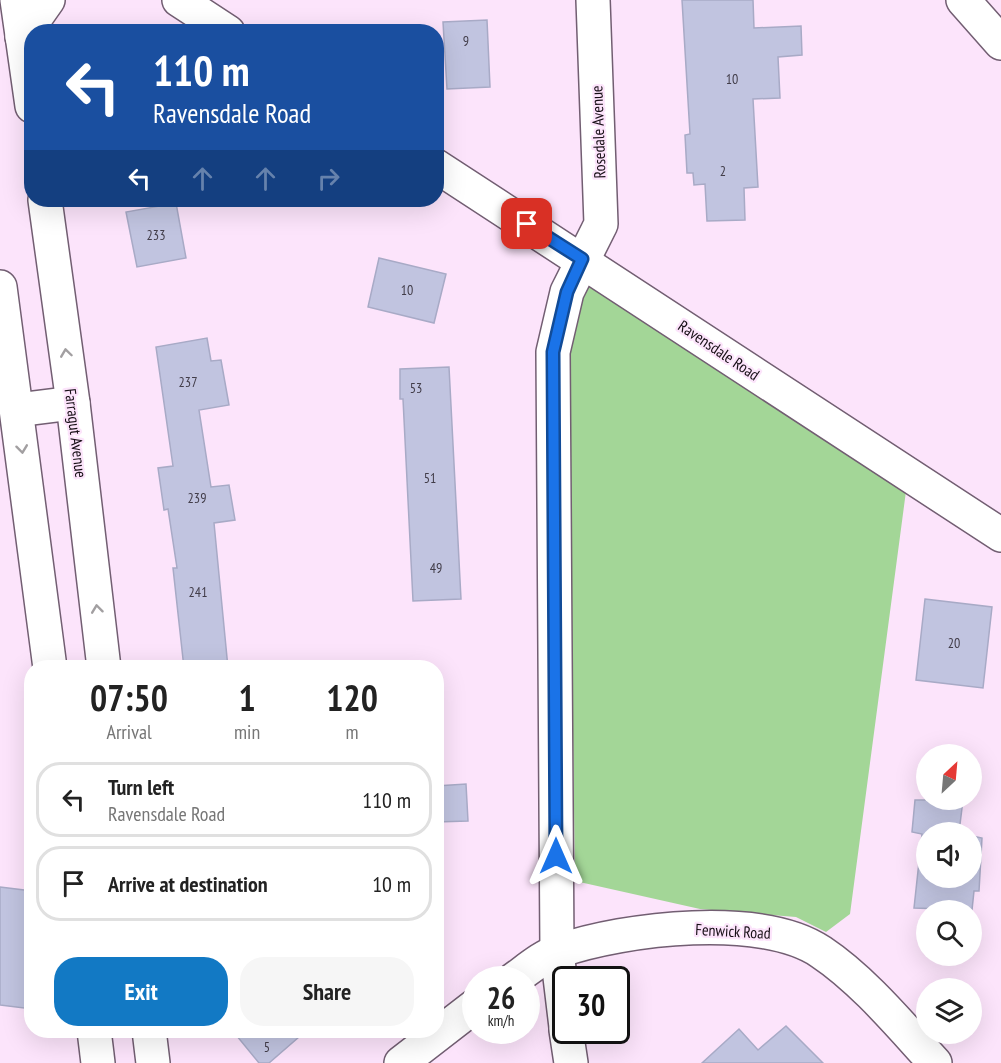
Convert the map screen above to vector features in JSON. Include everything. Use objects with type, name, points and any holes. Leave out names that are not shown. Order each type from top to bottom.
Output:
[{"type":"main road","points":[[17,0],[24,51]]},
{"type":"main road","points":[[31,24],[48,0]]},
{"type":"main road","points":[[179,0],[216,24]]},
{"type":"main road","name":"Rosedale Avenue","points":[[559,966],[553,352],[567,292],[602,224],[593,0]]},
{"type":"main road","points":[[963,0],[1001,44]]},
{"type":"main road","name":"Ravensdale Road","points":[[444,171],[582,259],[1001,536]]},
{"type":"main road","name":"Farragut Avenue","points":[[46,207],[73,403],[103,660]]},
{"type":"main road","points":[[0,287],[49,660]]},
{"type":"main road","points":[[17,410],[73,403]]},
{"type":"main road","name":"Fenwick Road","points":[[535,966],[557,952],[605,938],[643,931],[707,928],[764,931],[792,936],[821,951],[865,989],[935,1063]]},
{"type":"main road","points":[[444,1030],[462,1016]]},
{"type":"main road","points":[[95,1038],[98,1063]]},
{"type":"main road","points":[[150,1038],[153,1063]]},
{"type":"main road","points":[[401,1063],[433,1038]]},
{"type":"main road","name":"Rosedale Avenue","points":[[568,1044],[571,1063]]},
{"type":"green space","points":[[582,259],[908,476],[850,914],[826,932],[796,917],[700,909],[575,881],[567,292]]},
{"type":"building","points":[[682,0],[753,0],[754,28],[801,26],[802,55],[778,57],[780,98],[753,99],[758,187],[744,188],[745,220],[707,221],[705,184],[694,185],[693,173],[687,173],[685,135],[690,134]]},
{"type":"building","points":[[487,20],[490,87],[447,89],[443,22]]},
{"type":"building","points":[[154,207],[177,207],[186,258],[137,267],[126,212]]},
{"type":"building","points":[[379,258],[446,274],[434,323],[368,307]]},
{"type":"building","points":[[207,338],[211,361],[221,360],[229,405],[199,410],[211,487],[229,485],[235,520],[214,523],[227,660],[183,660],[173,568],[177,568],[168,509],[164,510],[158,468],[173,466],[156,347]]},
{"type":"building","points":[[449,367],[461,599],[413,601],[400,369]]},
{"type":"building","points":[[925,599],[992,607],[983,688],[916,680]]},
{"type":"building","points":[[466,784],[468,821],[444,822],[444,785]]},
{"type":"building","points":[[915,800],[916,810],[962,810],[960,822],[916,822],[916,833],[912,832]]},
{"type":"building","points":[[0,887],[24,890],[24,1008],[0,1005]]},
{"type":"building","points":[[916,888],[979,888],[979,891],[974,891],[973,900],[916,900],[916,908],[914,908]]},
{"type":"building","points":[[786,1026],[823,1063],[702,1063],[739,1029],[758,1050]]},
{"type":"building","points":[[239,1038],[298,1038],[269,1063],[259,1063]]},
{"type":"route","points":[[527,224],[582,259],[567,292],[553,352],[556,856]]}]
